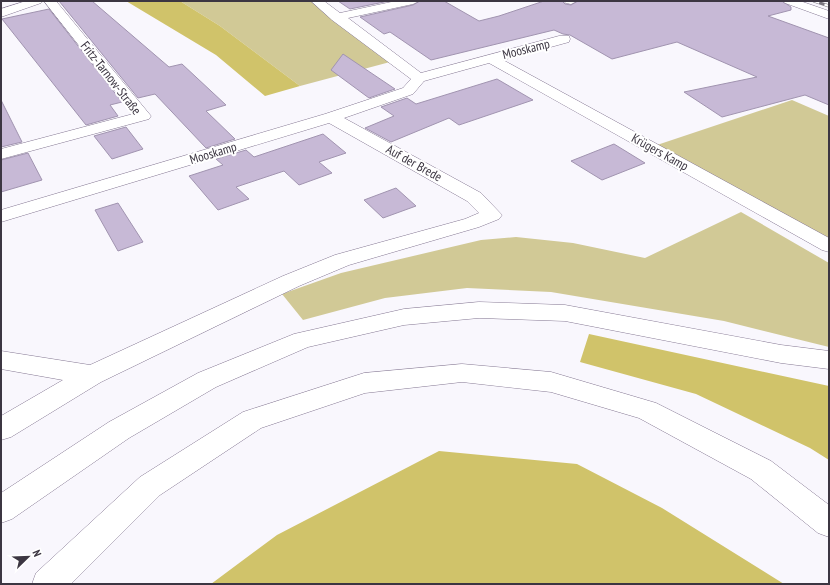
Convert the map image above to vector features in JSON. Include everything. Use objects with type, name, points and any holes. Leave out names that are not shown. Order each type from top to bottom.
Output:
[{"type":"main road","points":[[1,13],[37,1]]},
{"type":"main road","name":"Fritz-Tarnow-Straße","points":[[1,154],[143,116],[50,1]]},
{"type":"main road","points":[[316,1],[419,78]]},
{"type":"main road","points":[[336,17],[413,1]]},
{"type":"main road","points":[[789,1],[829,15]]},
{"type":"main road","name":"Mooskamp","points":[[1,216],[331,117],[408,91],[419,78],[564,39]]},
{"type":"main road","name":"Krügers Kamp","points":[[490,58],[829,246]]},
{"type":"main road","name":"Auf der Brede","points":[[92,375],[291,280],[342,260],[472,223],[492,215],[474,197],[331,117]]},
{"type":"main road","points":[[1,510],[118,430],[206,380],[302,340],[404,317],[479,310],[565,313],[781,354],[829,360]]},
{"type":"main road","points":[[1,360],[92,375]]},
{"type":"main road","points":[[48,584],[150,486],[252,420],[364,383],[462,373],[552,382],[647,410],[761,470],[829,523]]},
{"type":"main road","points":[[1,429],[92,375]]},
{"type":"shaded area","points":[[126,1],[180,1],[220,26],[300,86],[265,96],[216,55]]},
{"type":"shaded area","points":[[180,1],[312,1],[390,62],[300,86],[220,26]]},
{"type":"shaded area","points":[[792,100],[829,116],[829,240],[657,145]]},
{"type":"shaded area","points":[[741,212],[829,263],[829,347],[724,321],[551,292],[467,288],[385,298],[303,320],[282,294],[341,273],[481,240],[516,237],[573,243],[645,258]]},
{"type":"shaded area","points":[[589,334],[829,386],[829,460],[810,448],[696,394],[580,362]]},
{"type":"shaded area","points":[[439,451],[577,464],[662,508],[784,584],[211,584],[277,535]]},
{"type":"building","points":[[59,1],[92,1],[169,67],[182,64],[226,105],[206,111],[235,139],[206,148],[155,94],[138,98]]},
{"type":"building","points":[[338,1],[389,1],[350,9]]},
{"type":"building","points":[[420,1],[444,1],[479,21],[544,1],[562,1],[565,4],[571,5],[578,1],[782,1],[791,7],[791,10],[768,16],[829,38],[829,105],[805,95],[722,117],[684,92],[757,77],[677,42],[612,59],[570,35],[554,30],[431,60],[390,32],[384,34],[360,17],[413,5]]},
{"type":"building","points":[[49,9],[122,102],[110,105],[118,116],[86,125],[2,19]]},
{"type":"building","points":[[343,54],[395,89],[369,98],[331,70]]},
{"type":"building","points":[[497,79],[533,100],[459,125],[449,118],[391,142],[365,128],[394,116],[381,107],[407,98],[416,104]]},
{"type":"building","points":[[1,100],[22,142],[1,147]]},
{"type":"building","points":[[126,127],[143,149],[112,159],[94,136]]},
{"type":"building","points":[[323,134],[346,153],[319,162],[332,173],[299,185],[284,171],[236,187],[249,199],[218,210],[189,176],[223,165],[216,159],[246,150],[254,157]]},
{"type":"building","points":[[614,144],[645,163],[602,180],[571,161]]},
{"type":"building","points":[[28,153],[42,180],[1,192],[1,160]]},
{"type":"building","points":[[396,188],[416,206],[383,218],[364,200]]},
{"type":"building","points":[[118,203],[143,242],[118,251],[95,210]]},
{"type":"railway","points":[[814,1],[829,6]]}]
